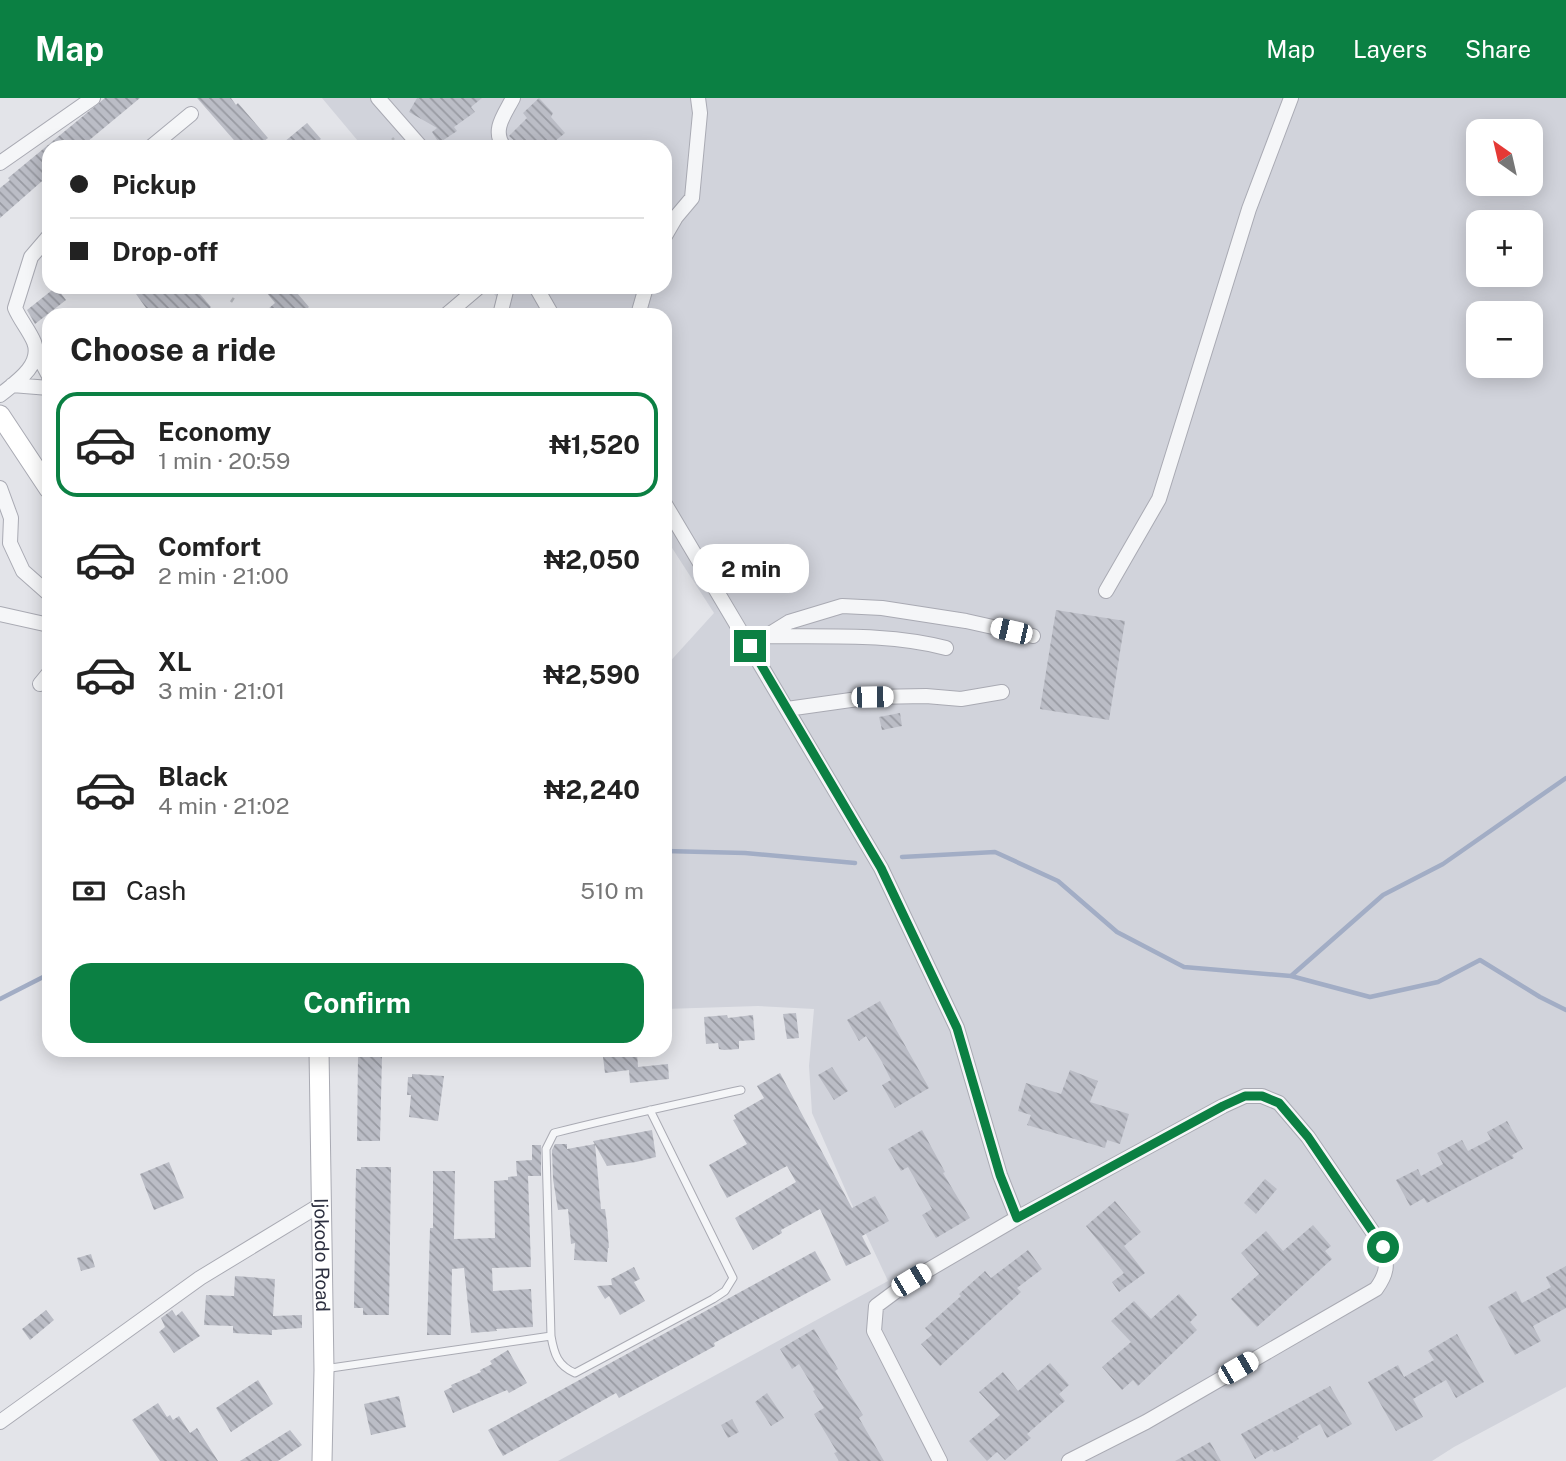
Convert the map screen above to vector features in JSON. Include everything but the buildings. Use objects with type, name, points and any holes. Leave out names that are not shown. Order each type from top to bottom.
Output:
[{"type":"main road","points":[[0,415],[42,478]]},
{"type":"main road","name":"Ijokodo Road","points":[[319,1057],[324,1370],[322,1461]]},
{"type":"street","points":[[0,163],[93,98]]},
{"type":"street","points":[[378,98],[415,140]]},
{"type":"street","points":[[499,140],[498,127],[513,98]]},
{"type":"street","points":[[672,224],[692,198],[699,125],[698,98]]},
{"type":"street","points":[[1106,591],[1159,499],[1249,209],[1292,98]]},
{"type":"street","points":[[159,140],[191,114]]},
{"type":"street","points":[[42,244],[31,257],[15,308],[42,363]]},
{"type":"street","points":[[454,308],[471,294]]},
{"type":"street","points":[[6,390],[32,366],[37,353]]},
{"type":"street","points":[[6,390],[42,388]]},
{"type":"street","points":[[0,488],[11,517],[10,542],[23,571],[42,588]]},
{"type":"street","points":[[672,525],[750,646],[881,868],[957,1028],[1000,1175],[1017,1218]]},
{"type":"street","points":[[750,646],[789,622],[842,606],[882,608],[966,621],[1033,636]]},
{"type":"street","points":[[0,614],[42,623]]},
{"type":"street","points":[[766,636],[859,638],[930,644],[946,648]]},
{"type":"street","points":[[787,709],[872,697],[926,696],[961,699],[1002,692]]},
{"type":"street","points":[[940,1461],[874,1331],[876,1306],[911,1280],[1017,1218],[1223,1106],[1245,1096],[1262,1096],[1279,1103],[1308,1137],[1383,1247],[1387,1262],[1386,1276],[1376,1289],[1146,1422],[1069,1461]]},
{"type":"street","points":[[0,1422],[200,1278],[320,1205]]},
{"type":"lane","points":[[650,1110],[733,1279],[725,1291],[713,1299],[575,1373],[563,1368],[553,1348],[551,1336],[545,1149],[549,1139],[554,1133],[650,1110],[741,1090]]},
{"type":"lane","points":[[324,1370],[551,1336]]},
{"type":"path","points":[[231,302],[236,294]]},
{"type":"shaded area","points":[[322,98],[1566,98],[1566,1387],[1432,1461],[558,1461],[888,1281],[812,1113],[809,1066],[814,1009],[758,1006],[672,1009],[672,659],[714,613],[672,548],[672,308],[506,308],[494,294],[672,294],[672,140],[357,140]]},
{"type":"waterway","points":[[1291,976],[1383,895],[1443,864],[1566,778]]},
{"type":"waterway","points":[[672,851],[745,853],[855,863]]},
{"type":"waterway","points":[[902,857],[995,852],[1058,881],[1117,932],[1184,967],[1291,976],[1370,997],[1438,982],[1480,960],[1566,1010]]},
{"type":"waterway","points":[[0,999],[42,978]]},
{"type":"route","points":[[750,646],[881,868],[957,1028],[1000,1175],[1017,1218],[1223,1106],[1245,1096],[1262,1096],[1279,1103],[1308,1137],[1383,1247]]}]
